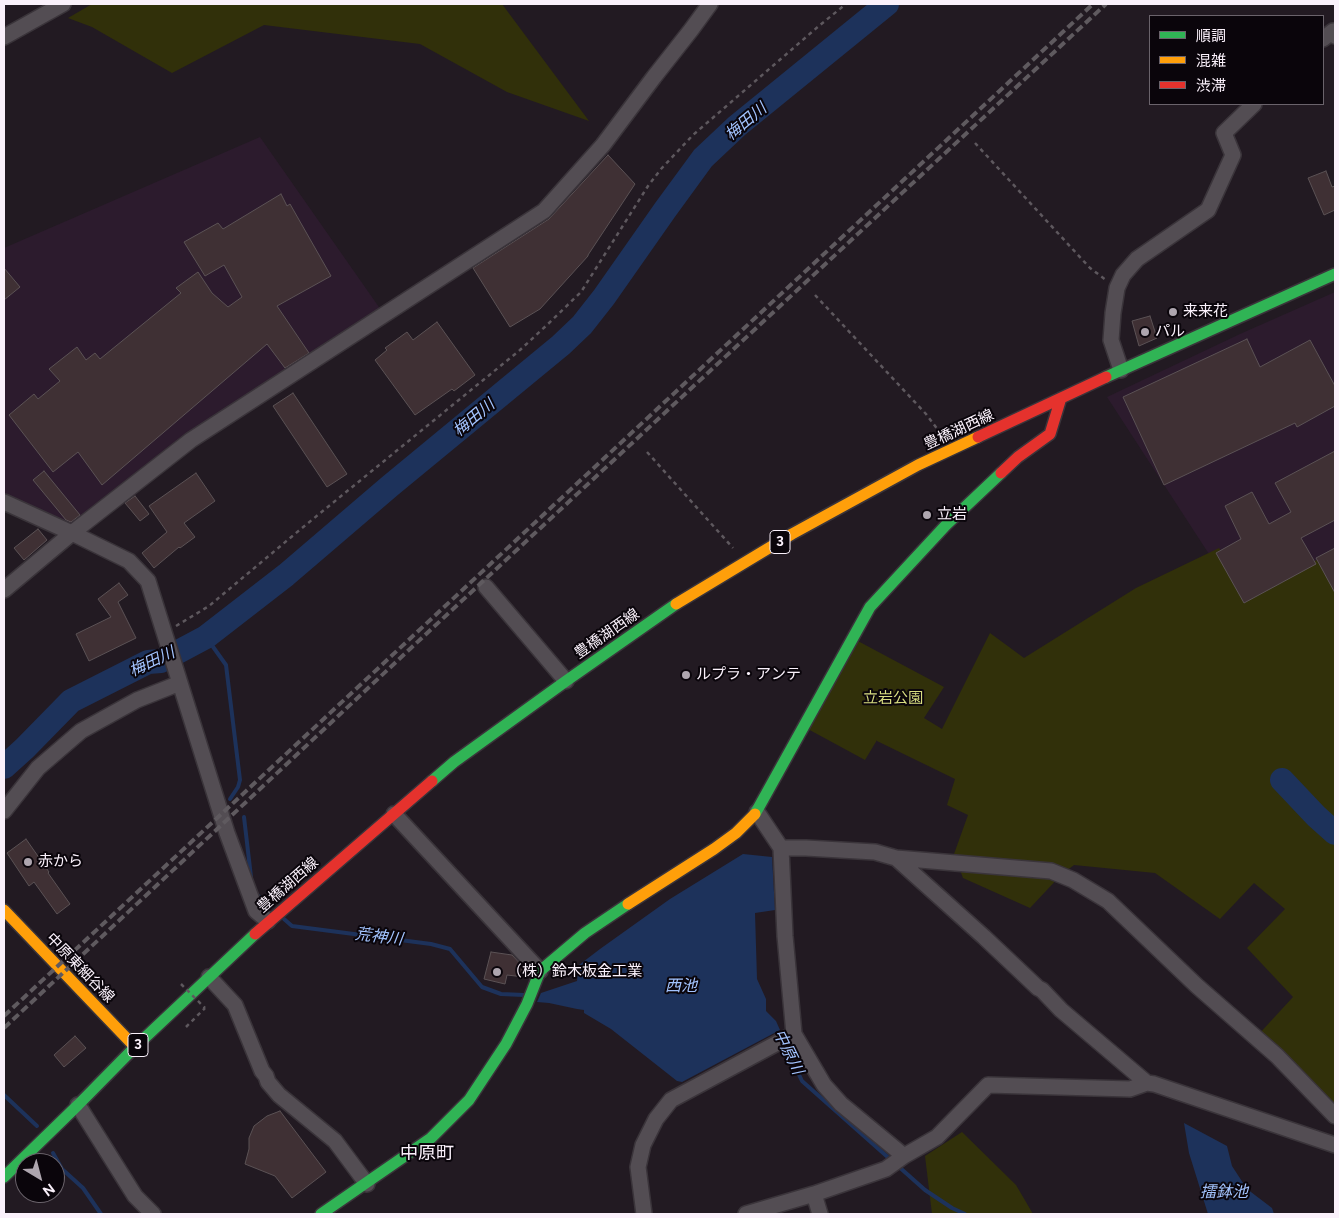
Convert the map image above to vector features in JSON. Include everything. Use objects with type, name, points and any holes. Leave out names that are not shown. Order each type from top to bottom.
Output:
[{"type":"main road","name":"豊橋湖西線","points":[[4,1178],[135,1047],[272,918],[454,762],[684,599],[792,534],[918,465],[1121,370],[1335,274]]},
{"type":"main road","points":[[321,1214],[431,1138],[469,1100],[506,1044],[527,1004],[540,971],[585,933],[736,833],[757,812],[870,608],[946,525],[1018,457],[1050,434],[1061,398]]},
{"type":"main road","name":"中原東細谷線","points":[[4,910],[135,1047]]},
{"type":"street","points":[[4,38],[60,4]]},
{"type":"street","points":[[4,590],[72,533],[191,440],[544,211],[603,145],[710,4]]},
{"type":"street","points":[[1121,370],[1111,340],[1117,288],[1123,275],[1137,259],[1208,210],[1233,155],[1224,133],[1253,105]]},
{"type":"street","points":[[4,502],[129,562],[148,581],[227,833],[256,912],[272,918]]},
{"type":"street","points":[[486,587],[566,681]]},
{"type":"street","points":[[4,811],[38,768],[81,731],[137,700],[179,680]]},
{"type":"street","points":[[757,812],[780,848],[785,936],[787,1038],[813,1068],[824,1085],[897,1161]]},
{"type":"street","points":[[394,814],[540,971]]},
{"type":"street","points":[[780,848],[875,852],[896,858],[1051,871],[1074,880],[1108,901],[1197,986],[1277,1056],[1335,1116]]},
{"type":"street","points":[[896,858],[1042,990],[1061,1010],[1146,1084]]},
{"type":"street","points":[[209,977],[235,1005],[268,1082],[279,1095],[335,1141],[367,1184]]},
{"type":"street","points":[[644,1214],[638,1167],[643,1145],[656,1118],[671,1100],[787,1038]]},
{"type":"street","points":[[746,1214],[814,1194],[897,1161],[937,1137],[988,1085],[1130,1089],[1146,1084],[1154,1084],[1335,1144]]},
{"type":"street","points":[[78,1105],[135,1196],[153,1214]]},
{"type":"street","points":[[814,1194],[820,1214]]},
{"type":"path","points":[[164,634],[209,606],[520,350],[581,292],[648,186],[693,135],[846,4]]},
{"type":"path","points":[[975,143],[1090,268],[1117,288]]},
{"type":"path","points":[[815,295],[926,414],[953,449]]},
{"type":"path","points":[[647,452],[745,562]]},
{"type":"path","points":[[182,984],[205,1008]]},
{"type":"shaded area","points":[[260,137],[381,310],[74,527],[4,494],[4,248]]},
{"type":"shaded area","points":[[1335,292],[1335,601],[1244,608],[1107,397],[1240,334]]},
{"type":"green space","points":[[92,4],[502,4],[589,121],[507,92],[420,44],[264,25],[172,73],[92,27],[68,18]]},
{"type":"green space","name":"立岩公園","points":[[1219,548],[1249,594],[1317,560],[1335,589],[1335,1110],[1258,1035],[1293,997],[1247,948],[1285,909],[1254,883],[1220,919],[1155,873],[1074,865],[1061,875],[1030,908],[963,878],[954,854],[968,815],[947,805],[955,779],[877,740],[865,760],[806,728],[856,640],[944,687],[924,718],[942,729],[990,633],[1024,658],[1136,588]]},
{"type":"green space","points":[[962,1132],[1016,1185],[1033,1214],[932,1214],[925,1156]]},
{"type":"water","name":"西池","points":[[743,854],[772,857],[775,910],[755,913],[757,979],[766,999],[766,1011],[776,1021],[780,1030],[682,1082],[677,1081],[611,1029],[584,1013],[584,1010],[537,1002],[541,993],[577,981],[579,965],[600,949],[670,899]]},
{"type":"water","name":"擂鉢池","points":[[1184,1123],[1227,1146],[1232,1166],[1247,1189],[1272,1208],[1274,1214],[1208,1214],[1189,1153]]},
{"type":"building","points":[[608,155],[635,184],[588,256],[540,309],[510,327],[473,268],[549,219]]},
{"type":"building","points":[[1326,171],[1332,187],[1335,186],[1335,210],[1324,215],[1308,178]]},
{"type":"building","points":[[281,194],[287,206],[290,204],[331,276],[277,306],[309,353],[285,368],[267,344],[102,485],[78,452],[53,472],[9,415],[34,394],[38,399],[60,381],[49,369],[77,347],[86,360],[95,353],[100,359],[181,293],[176,288],[198,272],[212,293],[228,307],[242,297],[224,265],[205,276],[184,242],[218,223],[223,229]]},
{"type":"building","points":[[4,268],[20,287],[4,300]]},
{"type":"building","name":"パル","points":[[1150,316],[1157,338],[1139,346],[1132,321]]},
{"type":"building","points":[[437,322],[475,375],[454,391],[452,389],[415,415],[375,360],[387,350],[385,348],[407,332],[413,340]]},
{"type":"building","points":[[1247,339],[1260,367],[1310,340],[1335,386],[1335,406],[1297,427],[1295,423],[1164,485],[1123,397]]},
{"type":"building","points":[[293,393],[347,474],[327,487],[273,406]]},
{"type":"building","points":[[1335,451],[1335,520],[1301,538],[1316,564],[1244,603],[1216,553],[1241,539],[1225,506],[1252,492],[1269,524],[1291,512],[1275,483]]},
{"type":"building","points":[[44,471],[80,515],[71,522],[66,520],[33,480]]},
{"type":"building","points":[[196,473],[215,501],[184,523],[195,537],[179,547],[154,568],[142,553],[167,532],[149,506]]},
{"type":"building","points":[[135,496],[149,514],[140,521],[125,503]]},
{"type":"building","points":[[38,529],[47,540],[24,560],[14,548]]},
{"type":"building","points":[[1335,548],[1335,593],[1316,558]]},
{"type":"building","points":[[119,583],[128,595],[118,602],[136,638],[89,661],[76,634],[111,617],[98,599]]},
{"type":"building","name":"赤から","points":[[26,839],[70,904],[57,914],[34,882],[29,886],[7,853]]},
{"type":"building","points":[[491,952],[512,955],[527,971],[524,977],[507,975],[505,984],[484,979]]},
{"type":"building","points":[[75,1036],[86,1048],[64,1067],[54,1055]]},
{"type":"building","points":[[280,1111],[326,1172],[292,1198],[275,1176],[245,1164],[249,1149],[249,1138],[254,1126],[267,1116]]},
{"type":"waterway","name":"梅田川","points":[[4,767],[71,701],[148,662],[161,661],[206,637],[286,575],[390,486],[561,345],[582,325],[604,297],[703,158],[737,126],[887,4]]},
{"type":"waterway","name":"荒神川","points":[[206,637],[226,665],[240,780],[230,799]]},
{"type":"waterway","points":[[1282,780],[1335,833]]},
{"type":"waterway","name":"荒神川","points":[[244,817],[251,877]]},
{"type":"waterway","name":"荒神川","points":[[256,894],[271,907]]},
{"type":"waterway","name":"荒神川","points":[[284,919],[292,926],[431,944],[450,949],[482,987],[501,994],[524,995]]},
{"type":"waterway","name":"中原川","points":[[784,1043],[802,1081],[891,1160]]},
{"type":"waterway","points":[[4,1095],[37,1126]]},
{"type":"waterway","name":"中原川","points":[[898,1166],[925,1190],[952,1208],[965,1214]]},
{"type":"waterway","points":[[65,1172],[83,1188],[101,1214]]},
{"type":"railway","points":[[4,1016],[1093,4]]},
{"type":"railway","points":[[4,1028],[1106,4]]},
{"type":"traffic: fast","points":[[1106,377],[1335,274]]},
{"type":"traffic: fast","points":[[755,814],[870,607],[946,525],[1001,473]]},
{"type":"traffic: fast","points":[[432,781],[454,762],[676,604]]},
{"type":"traffic: fast","points":[[321,1214],[431,1138],[469,1100],[506,1044],[527,1004],[540,971],[585,933],[628,904]]},
{"type":"traffic: fast","points":[[4,1177],[135,1047],[255,934]]},
{"type":"traffic: slow","points":[[676,604],[792,534],[918,465],[978,437]]},
{"type":"traffic: slow","points":[[628,904],[714,849],[736,833],[755,814]]},
{"type":"traffic: slow","points":[[4,910],[135,1047]]},
{"type":"traffic: jam","points":[[978,437],[1106,377]]},
{"type":"traffic: jam","points":[[1001,473],[1018,457],[1050,434],[1061,398]]},
{"type":"traffic: jam","points":[[255,934],[432,781]]},
{"type":"place","name":"来来花","points":[[1173,312]]},
{"type":"place","name":"パル","points":[[1145,332]]},
{"type":"place","name":"立岩","points":[[927,515]]},
{"type":"place","name":"ルプラ・アンテ","points":[[686,675]]},
{"type":"place","name":"赤から","points":[[28,862]]},
{"type":"place","name":"（株）鈴木板金工業","points":[[497,972]]},
{"type":"district","name":"中原町","points":[[427,1154]]}]
